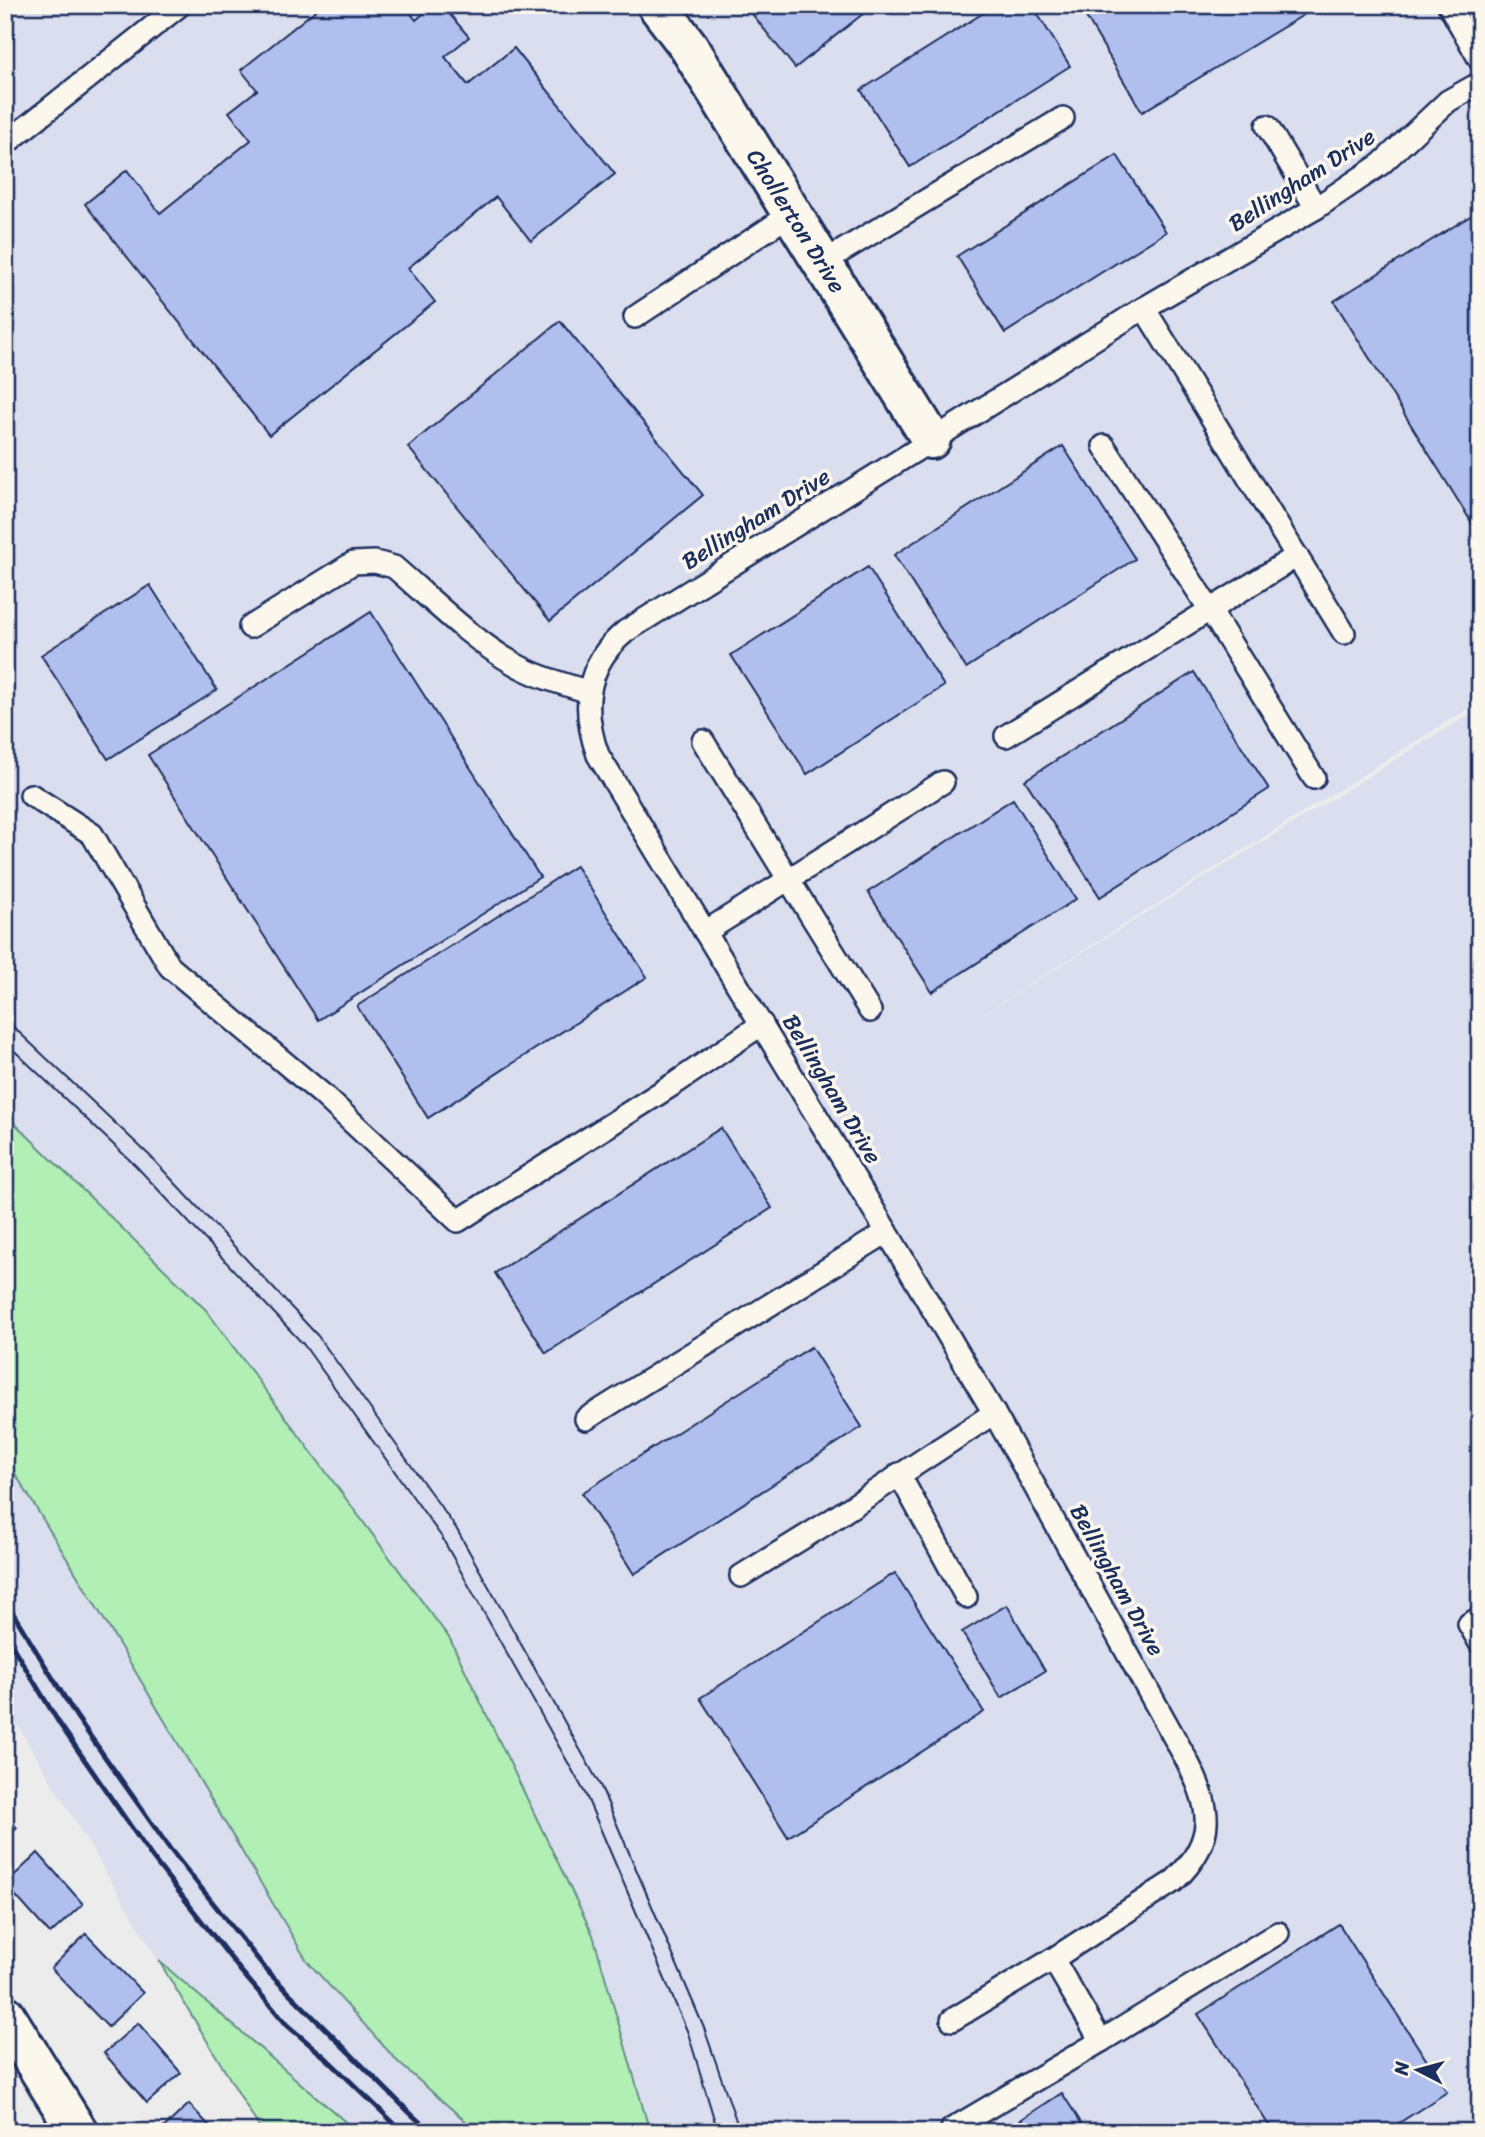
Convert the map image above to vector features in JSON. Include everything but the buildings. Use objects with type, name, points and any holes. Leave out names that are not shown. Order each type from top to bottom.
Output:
[{"type":"street","name":"Chollerton Drive","points":[[657,5],[689,47],[932,439]]},
{"type":"street","points":[[5,2015],[78,2132]]},
{"type":"lane","points":[[1448,5],[1480,61]]},
{"type":"lane","points":[[5,144],[176,6]]},
{"type":"lane","name":"Bellingham Drive","points":[[952,2020],[1174,1881],[1188,1868],[1199,1852],[1207,1817],[1204,1799],[1185,1756],[994,1413],[762,1024],[597,755],[588,718],[589,692],[602,657],[626,631],[1144,309],[1316,208],[1381,164],[1448,101],[1480,83]]},
{"type":"lane","points":[[822,263],[1063,118]]},
{"type":"lane","points":[[1267,126],[1316,208]]},
{"type":"lane","points":[[635,317],[791,214]]},
{"type":"lane","points":[[1144,309],[1345,634]]},
{"type":"lane","points":[[1104,446],[1314,778]]},
{"type":"lane","points":[[1006,736],[1297,556]]},
{"type":"lane","points":[[250,627],[353,564],[375,562],[394,568],[487,646],[514,664],[548,679],[589,692]]},
{"type":"lane","points":[[703,741],[870,1011]]},
{"type":"lane","points":[[705,933],[943,782]]},
{"type":"lane","points":[[31,795],[92,834],[170,967],[322,1094],[458,1221],[677,1082],[762,1024]]},
{"type":"lane","points":[[586,1419],[887,1232]]},
{"type":"lane","points":[[741,1576],[994,1413]]},
{"type":"lane","points":[[899,1474],[965,1597]]},
{"type":"lane","points":[[1480,1618],[1469,1625],[1480,1643]]},
{"type":"lane","points":[[953,2129],[1278,1933]]},
{"type":"lane","points":[[1053,1959],[1101,2041]]},
{"type":"shaded area","points":[[5,5],[1480,5],[1480,701],[960,1028],[1480,708],[1480,2132],[650,2132],[593,1935],[206,1310],[5,1114]]},
{"type":"shaded area","points":[[5,1457],[307,1961],[399,2063],[478,2132],[357,2132],[159,1961],[5,1704]]},
{"type":"green space","points":[[5,1114],[206,1310],[450,1639],[593,1935],[650,2132],[478,2132],[399,2063],[307,1961],[5,1457]]},
{"type":"green space","points":[[159,1961],[357,2132],[262,2132]]},
{"type":"tram line","points":[[5,1019],[149,1155],[318,1336],[456,1528],[601,1787],[704,2028],[740,2132]]},
{"type":"tram line","points":[[5,1042],[136,1166],[304,1345],[441,1536],[585,1793],[688,2033],[718,2132]]},
{"type":"railway","points":[[5,1600],[76,1716],[170,1849],[269,1973],[431,2132]]},
{"type":"railway","points":[[5,1634],[59,1723],[154,1860],[240,1970],[288,2026],[326,2058],[403,2132]]}]
